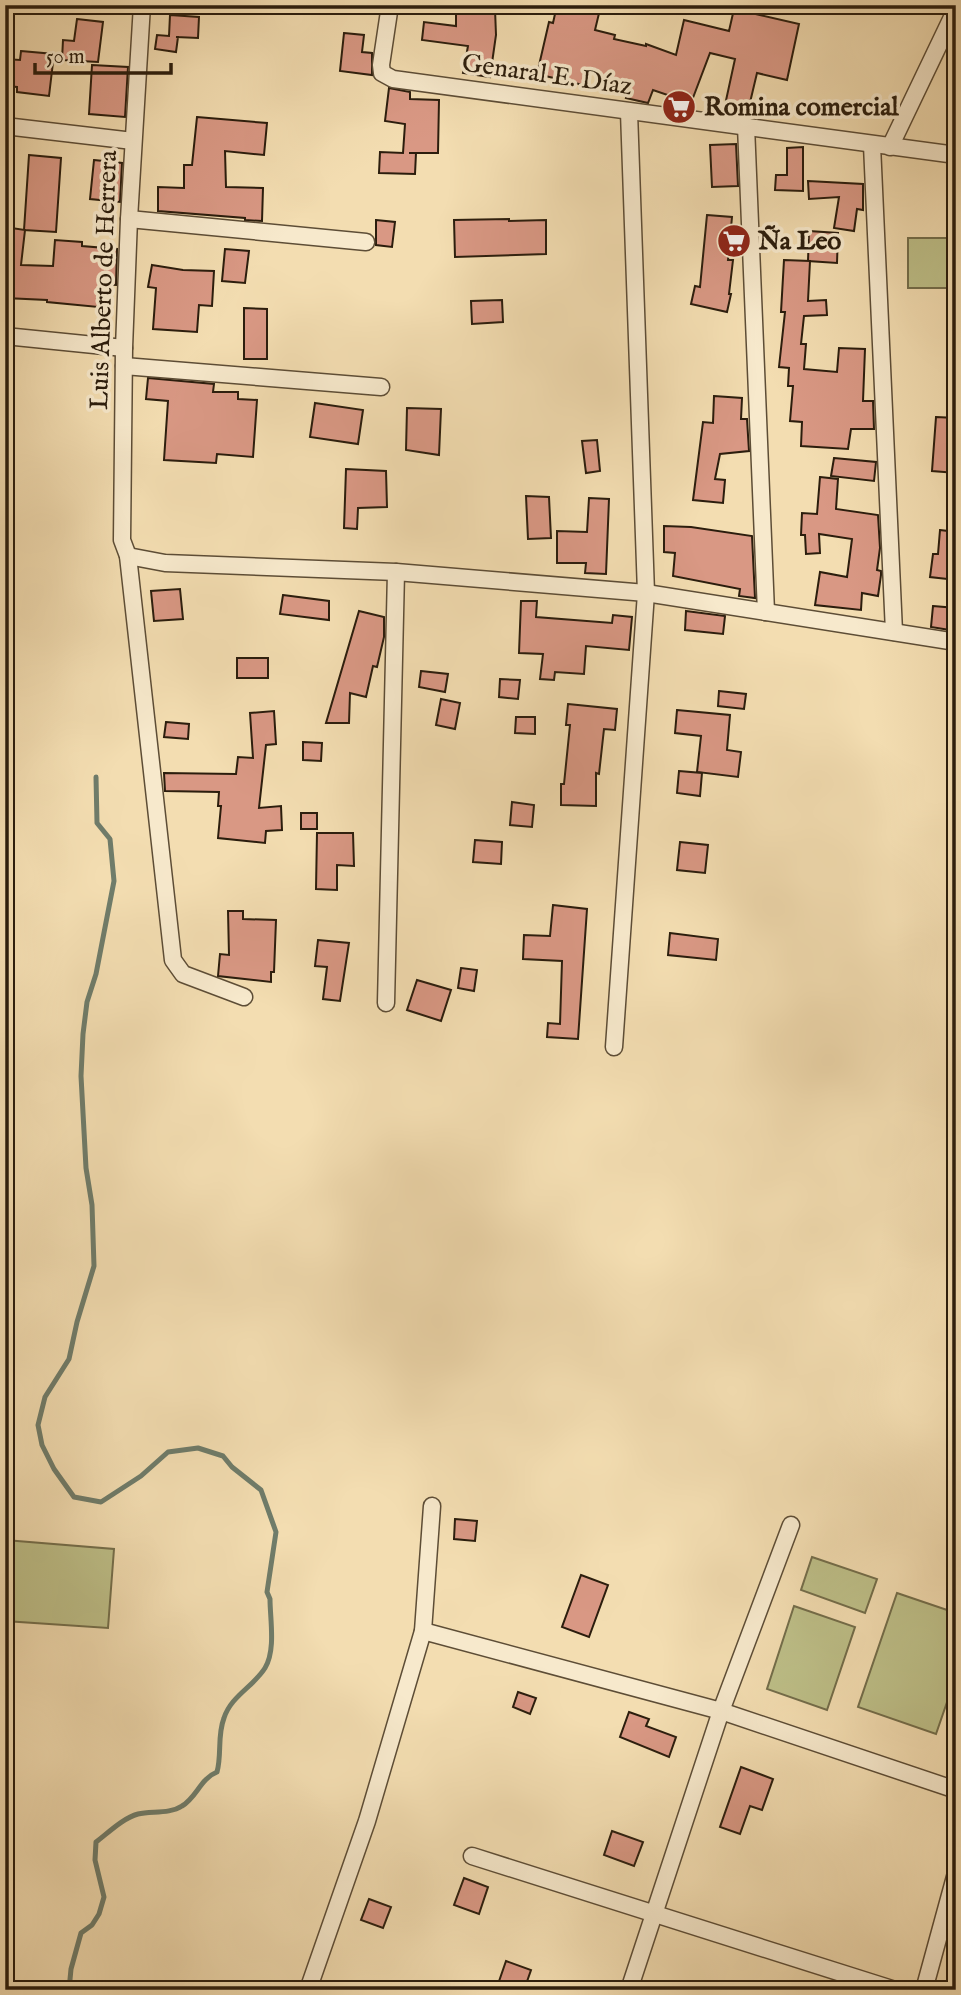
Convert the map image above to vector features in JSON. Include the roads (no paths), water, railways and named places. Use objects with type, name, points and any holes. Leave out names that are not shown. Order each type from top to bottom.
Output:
[{"type":"street","name":"Luis Alberto de Herrera","points":[[142,5],[124,348],[122,540],[128,556],[173,960],[183,974],[244,997]]},
{"type":"street","name":"Genaral E. Díaz","points":[[390,5],[381,59],[382,73],[393,79],[956,155]]},
{"type":"street","points":[[890,147],[956,9]]},
{"type":"street","points":[[614,1048],[646,593],[629,112]]},
{"type":"street","points":[[5,126],[133,141]]},
{"type":"street","points":[[746,126],[766,612]]},
{"type":"street","points":[[872,145],[894,632]]},
{"type":"street","points":[[129,219],[366,242]]},
{"type":"street","points":[[5,336],[124,348]]},
{"type":"street","points":[[124,366],[381,387]]},
{"type":"street","points":[[128,556],[165,563],[396,572],[646,593],[956,642]]},
{"type":"street","points":[[386,1003],[396,572]]},
{"type":"street","points":[[308,1990],[367,1821],[423,1631],[432,1506]]},
{"type":"street","points":[[629,1990],[721,1711],[791,1525]]},
{"type":"street","points":[[423,1631],[721,1711],[956,1790]]},
{"type":"street","points":[[472,1856],[895,1990]]},
{"type":"street","points":[[924,1990],[956,1873]]},
{"type":"waterway","points":[[69,1990],[71,1969],[81,1933],[92,1925],[99,1914],[104,1897],[95,1860],[96,1842],[132,1816],[182,1806],[206,1779],[217,1772],[221,1731],[227,1710],[265,1668],[272,1634],[270,1599],[267,1592],[276,1532],[261,1490],[232,1467],[223,1456],[198,1448],[168,1452],[141,1476],[101,1502],[74,1497],[54,1469],[42,1445],[38,1425],[45,1397],[69,1359],[94,1266],[92,1205],[86,1168],[81,1076],[83,1034],[87,1002],[96,974],[114,881],[110,839],[97,823],[96,777]]},
{"type":"place","name":"Romina comercial","points":[[679,107]]},
{"type":"place","name":"Ña Leo","points":[[734,241]]}]
